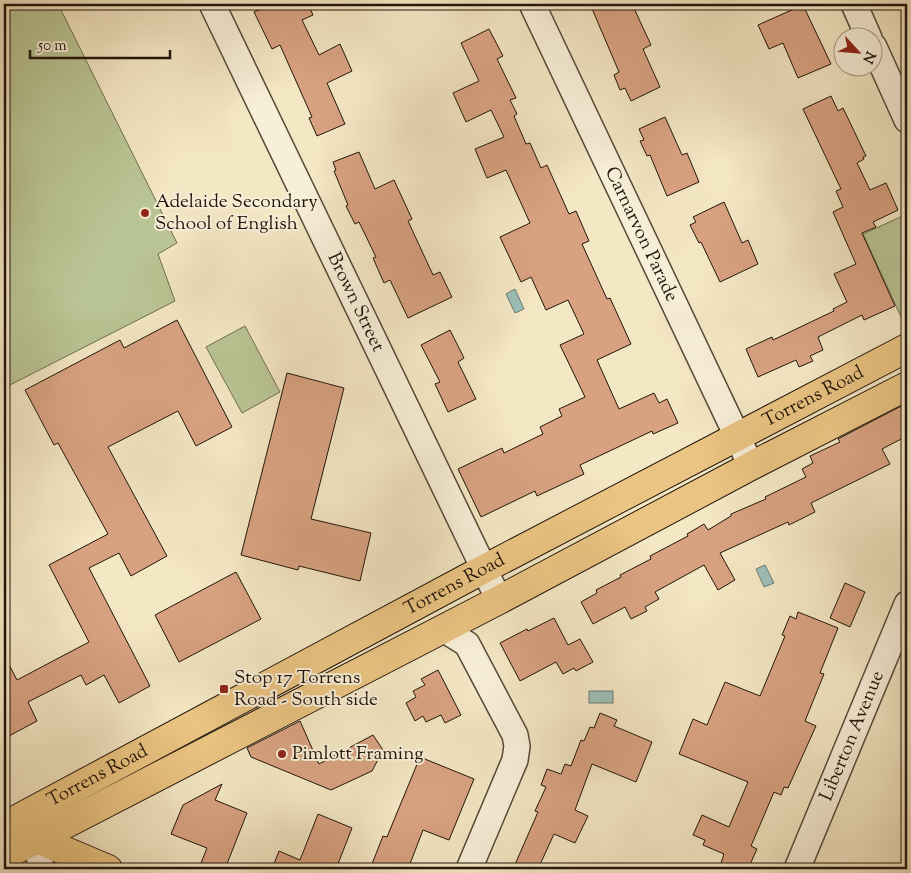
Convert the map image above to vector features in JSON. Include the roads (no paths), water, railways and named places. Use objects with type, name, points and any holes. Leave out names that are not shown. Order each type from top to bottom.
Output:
[{"type":"main road","name":"Torrens Road","points":[[15,820],[484,570],[907,348]]},
{"type":"main road","name":"Torrens Road","points":[[4,856],[907,386]]},
{"type":"main road","points":[[15,820],[37,839],[108,869]]},
{"type":"street","name":"Brown Street","points":[[212,4],[499,600]]},
{"type":"street","name":"Carnarvon Parade","points":[[532,4],[751,466]]},
{"type":"street","points":[[854,4],[865,28]]},
{"type":"street","points":[[884,69],[907,120]]},
{"type":"street","name":"Liberton Avenue","points":[[797,869],[907,604]]},
{"type":"street","points":[[443,629],[467,644],[515,735],[517,746],[515,760],[469,869]]},
{"type":"street","points":[[37,839],[41,869]]},
{"type":"water","points":[[515,289],[524,309],[515,313],[506,294]]},
{"type":"water","points":[[765,565],[774,583],[764,587],[756,569]]},
{"type":"water","points":[[589,691],[613,691],[613,703],[589,703]]},
{"type":"place","name":"Adelaide Secondary School of English","points":[[145,213]]},
{"type":"place","name":"Stop 17 Torrens Road - South side","points":[[224,689]]},
{"type":"place","name":"Pimlott Framing","points":[[282,754]]}]
